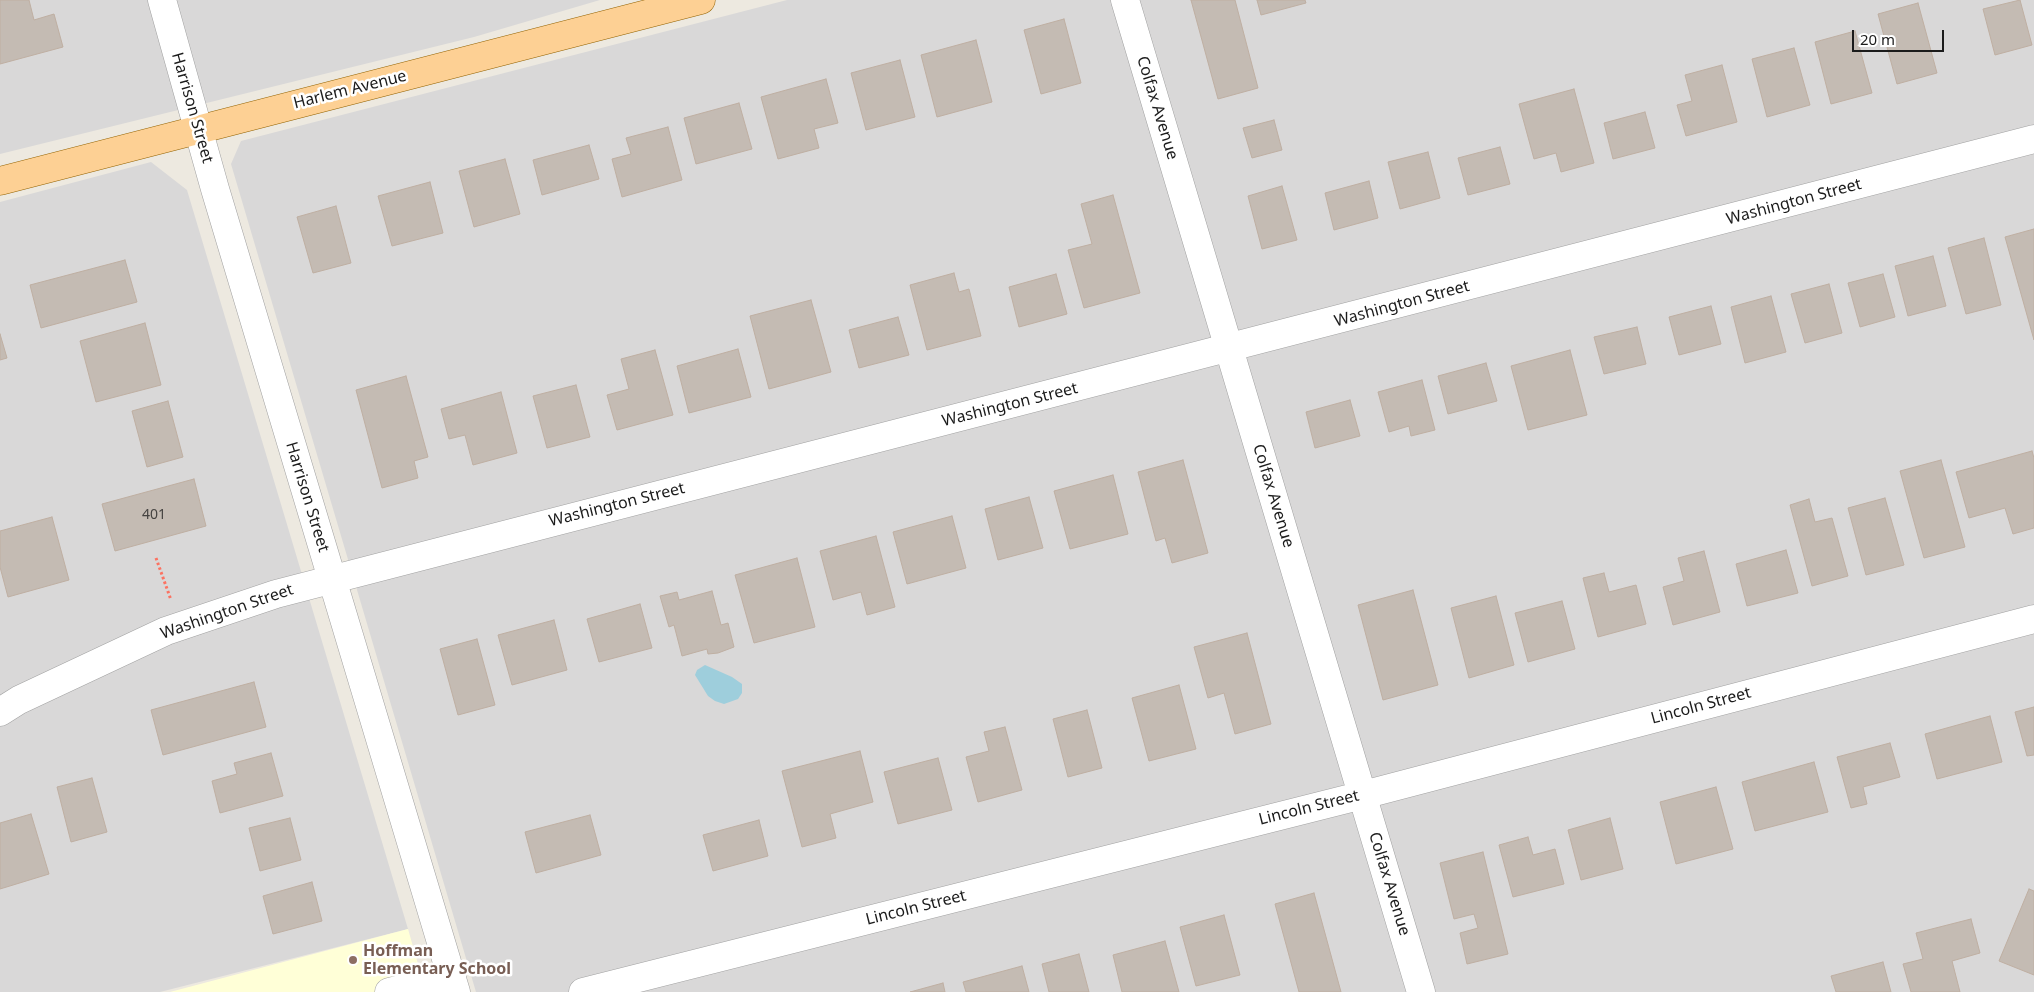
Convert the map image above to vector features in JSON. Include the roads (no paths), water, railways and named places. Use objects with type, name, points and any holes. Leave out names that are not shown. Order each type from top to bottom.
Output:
[{"type":"main road","name":"Harlem Avenue","points":[[0,180],[701,0]]},
{"type":"street","name":"Harrison Street","points":[[162,0],[197,130],[454,984]]},
{"type":"street","name":"Colfax Avenue","points":[[1125,0],[1422,992]]},
{"type":"street","name":"Washington Street","points":[[0,712],[19,700],[166,630],[276,594],[1229,349],[2034,139]]},
{"type":"street","name":"Lincoln Street","points":[[583,992],[1363,795],[2034,619]]},
{"type":"street","points":[[388,992],[454,984]]},
{"type":"water","points":[[705,665],[732,677],[742,684],[742,693],[738,699],[724,704],[708,696],[695,675],[697,670]]},
{"type":"place","name":"Hoffman Elementary School","points":[[353,960]]}]
